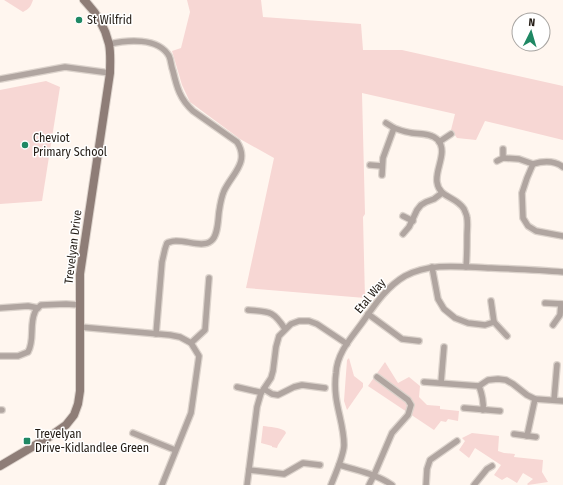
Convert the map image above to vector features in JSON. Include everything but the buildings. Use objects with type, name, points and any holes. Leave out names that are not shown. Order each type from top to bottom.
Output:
[{"type":"street","name":"Trevelyan Drive","points":[[0,466],[49,438],[66,425],[74,415],[78,404],[80,391],[80,274],[110,73],[109,44],[102,25],[95,12],[84,0]]},
{"type":"street","points":[[109,44],[139,41],[160,46],[169,56],[176,86],[184,102],[193,111],[237,142],[241,148],[241,163],[221,198],[215,237],[211,242],[206,244],[176,240],[171,241],[164,249],[156,334]]},
{"type":"street","points":[[0,79],[65,67],[110,73]]},
{"type":"street","points":[[386,123],[394,128],[411,133],[431,136],[439,142],[442,147],[437,182],[442,193],[463,207],[467,217],[466,267]]},
{"type":"street","points":[[382,175],[385,152],[394,128]]},
{"type":"street","points":[[439,142],[451,134]]},
{"type":"street","points":[[503,149],[503,158]]},
{"type":"street","points":[[497,161],[503,158],[519,159],[533,164],[549,162],[563,167]]},
{"type":"street","points":[[533,164],[522,193],[524,218],[528,226],[536,231],[563,236]]},
{"type":"street","points":[[370,165],[382,166]]},
{"type":"street","points":[[403,234],[413,221],[417,210],[421,205],[434,199],[442,193]]},
{"type":"street","points":[[403,216],[413,221]]},
{"type":"street","points":[[432,267],[438,299],[444,309],[455,318],[468,323],[485,325],[494,322]]},
{"type":"street","name":"Etal Way","points":[[332,485],[344,446],[342,423],[336,396],[336,372],[339,357],[368,314],[392,285],[416,271],[432,267],[466,267],[563,272]]},
{"type":"street","points":[[192,343],[205,330],[209,278]]},
{"type":"street","points":[[491,301],[494,322],[507,336]]},
{"type":"street","points":[[545,303],[562,304],[560,315],[552,325]]},
{"type":"street","points":[[0,356],[18,356],[24,355],[28,352],[32,344],[32,320],[35,311],[41,305],[80,305]]},
{"type":"street","points":[[0,308],[28,306],[38,308]]},
{"type":"street","points":[[248,310],[274,314],[285,329]]},
{"type":"street","points":[[368,314],[402,339],[419,341]]},
{"type":"street","points":[[247,485],[257,407],[263,391],[271,378],[279,336],[291,324],[299,321],[309,321],[317,324],[347,344]]},
{"type":"street","points":[[80,327],[180,337],[192,343],[199,356],[191,413],[162,485]]},
{"type":"street","points":[[441,383],[444,347]]},
{"type":"street","points":[[554,400],[557,365]]},
{"type":"street","points":[[369,485],[392,433],[408,415],[411,405],[408,400],[377,377]]},
{"type":"street","points":[[424,382],[479,386],[488,380],[506,380],[535,399],[563,401]]},
{"type":"street","points":[[237,387],[278,395],[294,387],[302,385],[325,388]]},
{"type":"street","points":[[479,386],[483,396],[483,410]]},
{"type":"street","points":[[527,436],[535,399]]},
{"type":"street","points":[[464,408],[500,411]]},
{"type":"street","points":[[133,433],[175,450]]},
{"type":"street","points":[[514,434],[536,437]]},
{"type":"street","points":[[426,485],[427,469],[430,460],[457,441]]},
{"type":"street","points":[[249,470],[284,474],[303,463],[320,465]]},
{"type":"street","points":[[339,465],[374,475],[392,485]]},
{"type":"street","points":[[474,485],[487,469],[492,466]]},
{"type":"shaded area","points":[[4,0],[33,0],[30,7],[23,12]]},
{"type":"shaded area","points":[[187,0],[261,0],[263,17],[361,24],[363,50],[402,50],[563,86],[563,140],[485,121],[476,140],[457,138],[451,130],[455,114],[362,93],[365,214],[363,217],[365,298],[246,288],[274,158],[240,139],[190,102],[182,85],[172,51],[181,48],[190,12]]},
{"type":"shaded area","name":"Cheviot Primary School","points":[[46,81],[60,87],[42,201],[0,204],[0,90]]},
{"type":"shaded area","points":[[349,358],[354,376],[363,383],[363,387],[347,410],[344,401],[347,360]]},
{"type":"shaded area","points":[[385,362],[398,383],[409,377],[420,386],[419,397],[427,405],[440,406],[440,409],[459,411],[458,421],[448,419],[446,422],[441,421],[434,430],[368,386]]},
{"type":"shaded area","points":[[263,426],[285,431],[286,433],[277,448],[261,443]]},
{"type":"shaded area","points":[[472,433],[499,436],[498,451],[515,454],[514,457],[543,460],[542,472],[548,482],[528,485],[527,484],[533,479],[523,473],[517,483],[507,477],[502,480],[494,475],[501,465],[475,448],[469,458],[459,450],[465,441],[462,438]]},
{"type":"place","name":"St Wilfrid","points":[[79,20]]},
{"type":"place","name":"Cheviot Primary School","points":[[25,145]]},
{"type":"place","name":"Trevelyan Drive-Kidlandlee Green","points":[[27,441]]}]
